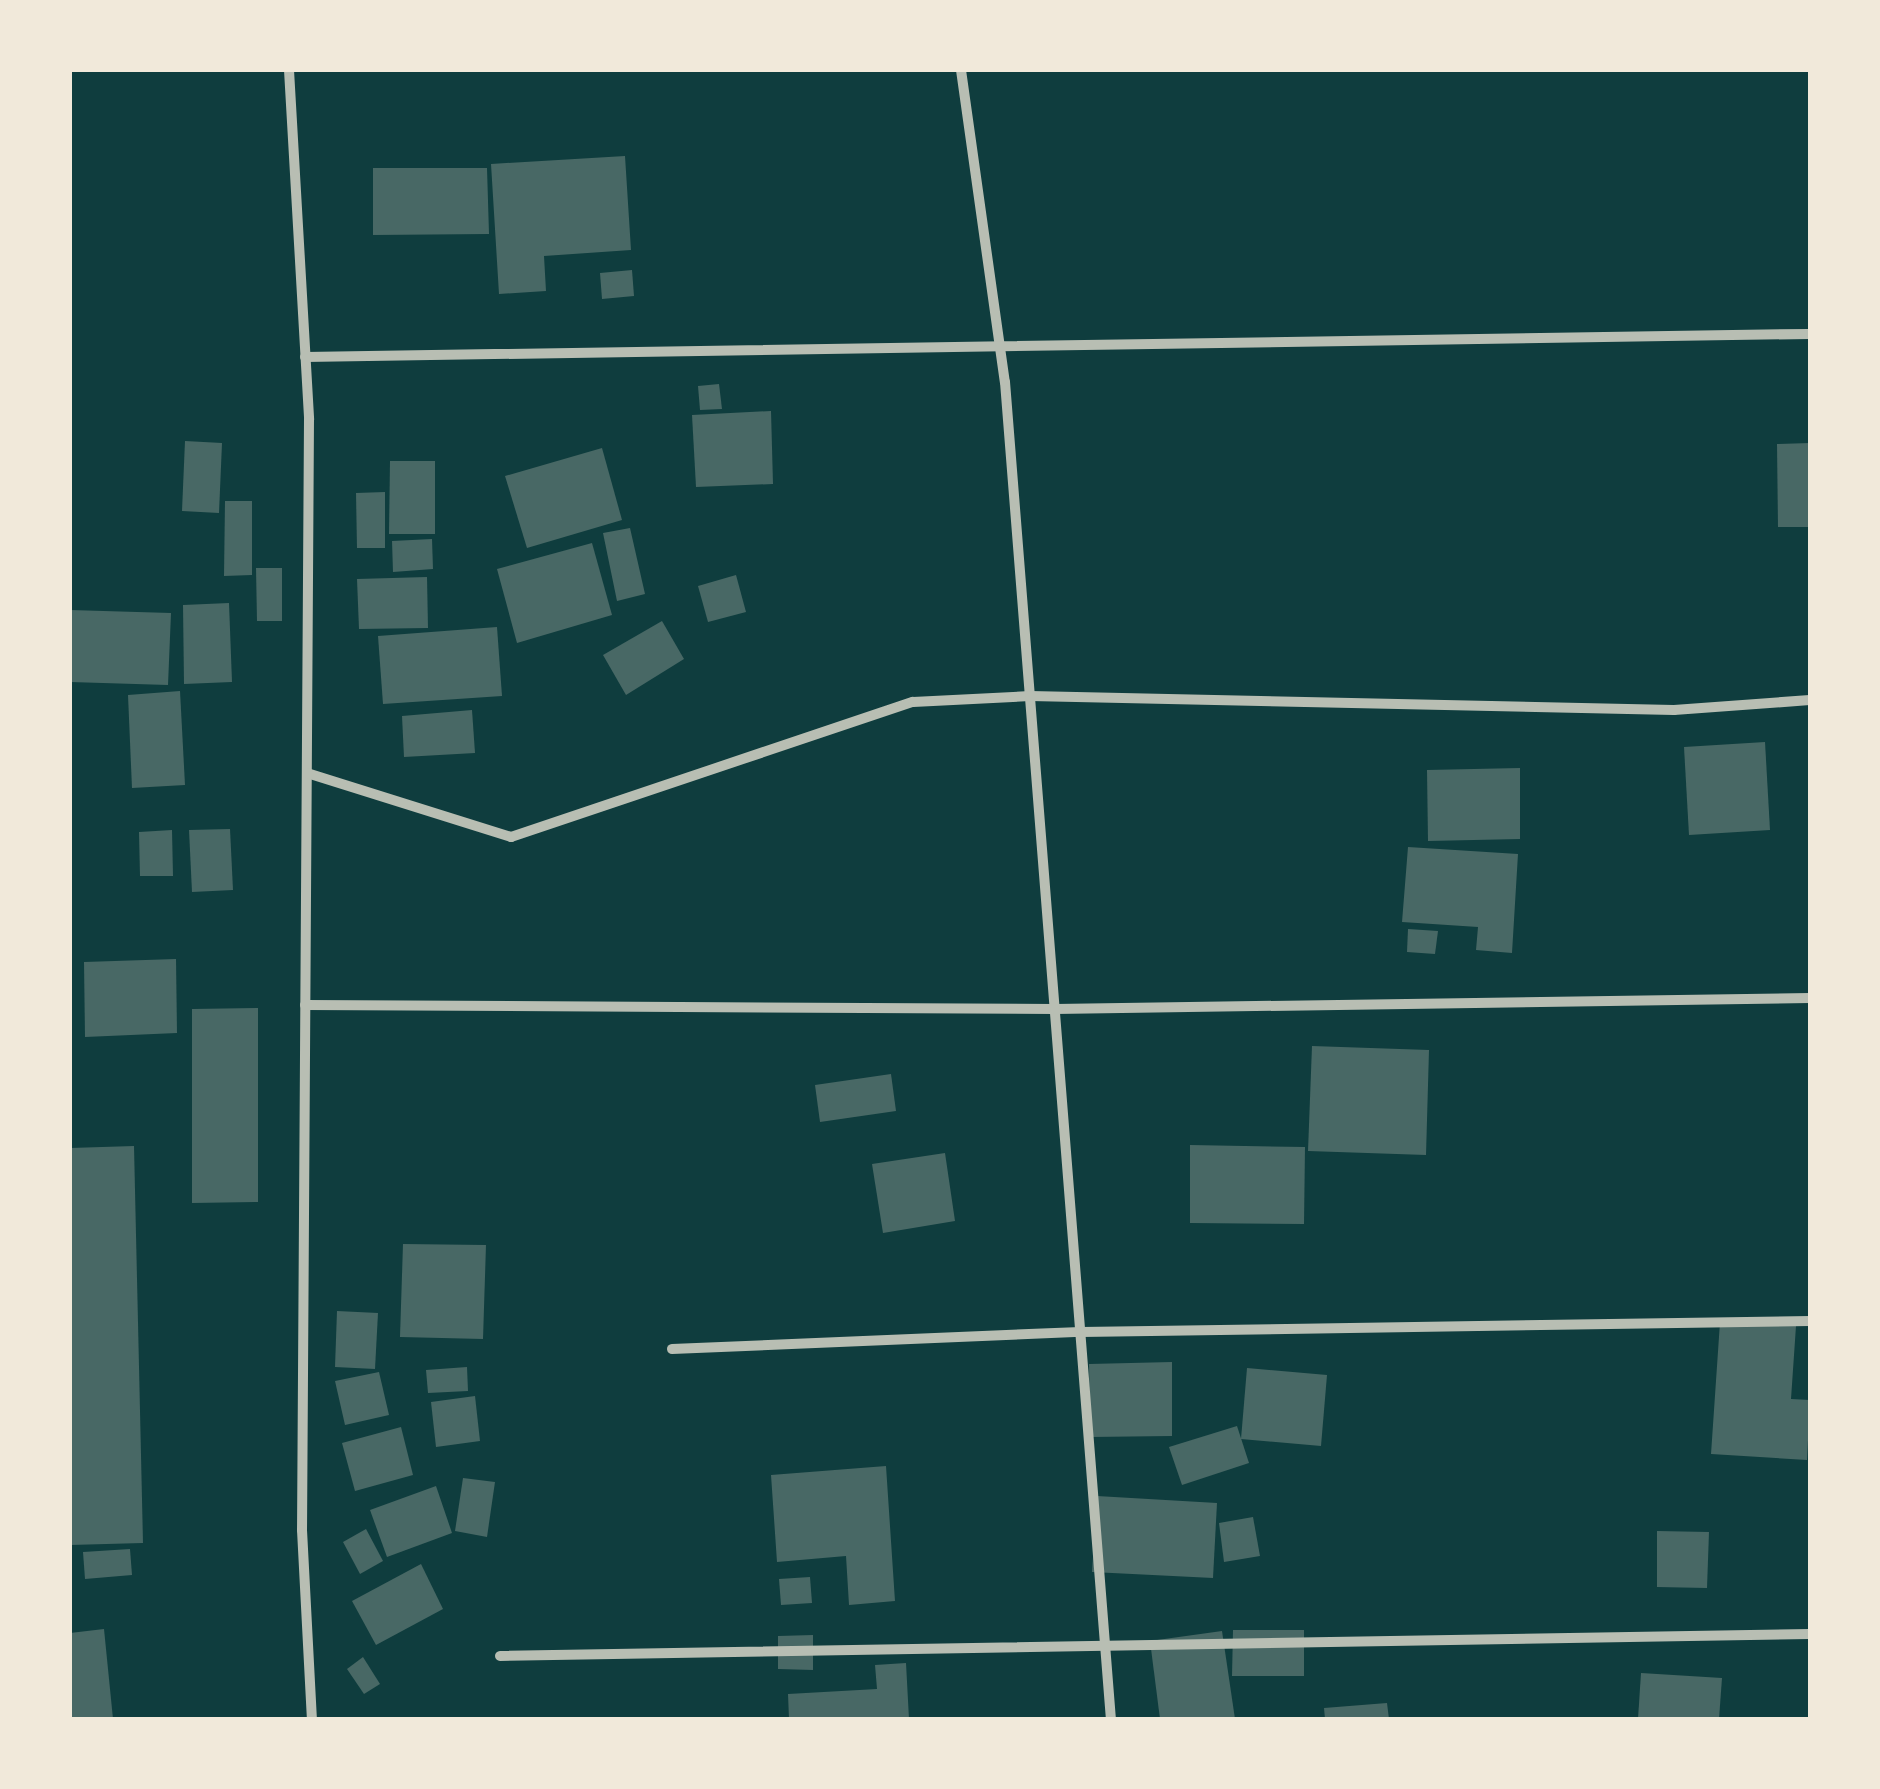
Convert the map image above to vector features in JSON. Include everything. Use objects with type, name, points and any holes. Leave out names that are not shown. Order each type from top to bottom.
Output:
[{"type":"street","points":[[289,70],[305,357],[302,1530],[312,1719]]},
{"type":"street","points":[[961,70],[1000,346],[1111,1719]]},
{"type":"street","points":[[305,357],[1810,334]]},
{"type":"street","points":[[306,772],[511,837],[913,702],[1030,696],[1674,710],[1810,700]]},
{"type":"street","points":[[305,1005],[1055,1009],[1810,998]]},
{"type":"street","points":[[672,1349],[1081,1332],[1810,1321]]},
{"type":"street","points":[[500,1656],[1106,1642],[1810,1634]]},
{"type":"building","points":[[625,156],[631,250],[544,256],[546,291],[499,294],[491,164]]},
{"type":"building","points":[[373,168],[487,168],[489,234],[373,235]]},
{"type":"building","points":[[632,270],[634,296],[602,299],[600,273]]},
{"type":"building","points":[[719,384],[722,409],[700,410],[698,386]]},
{"type":"building","points":[[771,411],[773,484],[696,487],[692,415]]},
{"type":"building","points":[[185,441],[222,443],[219,513],[182,511]]},
{"type":"building","points":[[1810,443],[1810,527],[1778,527],[1777,444]]},
{"type":"building","points":[[602,448],[622,520],[527,548],[505,476]]},
{"type":"building","points":[[390,461],[435,461],[435,534],[389,534]]},
{"type":"building","points":[[385,492],[385,548],[357,548],[356,493]]},
{"type":"building","points":[[225,501],[252,501],[252,575],[224,576]]},
{"type":"building","points":[[630,528],[645,594],[617,601],[603,533]]},
{"type":"building","points":[[432,539],[433,569],[393,572],[392,541]]},
{"type":"building","points":[[592,543],[612,615],[517,643],[497,569]]},
{"type":"building","points":[[256,568],[282,568],[282,621],[257,621]]},
{"type":"building","points":[[736,575],[746,612],[708,622],[698,586]]},
{"type":"building","points":[[427,577],[428,628],[359,629],[357,579]]},
{"type":"building","points":[[229,603],[232,682],[184,684],[183,605]]},
{"type":"building","points":[[70,610],[171,613],[168,685],[70,682]]},
{"type":"building","points":[[662,621],[684,659],[626,695],[603,655]]},
{"type":"building","points":[[497,627],[502,696],[383,704],[378,636]]},
{"type":"building","points":[[180,691],[185,785],[132,788],[128,695]]},
{"type":"building","points":[[472,710],[475,753],[404,757],[402,716]]},
{"type":"building","points":[[1765,742],[1770,830],[1689,835],[1684,747]]},
{"type":"building","points":[[1520,768],[1520,839],[1428,841],[1427,770]]},
{"type":"building","points":[[230,829],[233,890],[192,892],[189,830]]},
{"type":"building","points":[[172,830],[173,876],[140,876],[139,832]]},
{"type":"building","points":[[1408,847],[1518,854],[1512,953],[1476,950],[1478,927],[1402,922]]},
{"type":"building","points":[[1408,929],[1438,931],[1435,954],[1407,952]]},
{"type":"building","points":[[176,959],[177,1033],[85,1037],[84,962]]},
{"type":"building","points":[[258,1008],[258,1202],[192,1203],[192,1009]]},
{"type":"building","points":[[1312,1046],[1429,1050],[1426,1155],[1308,1151]]},
{"type":"building","points":[[891,1074],[896,1111],[820,1122],[815,1085]]},
{"type":"building","points":[[1190,1145],[1305,1147],[1304,1224],[1190,1223]]},
{"type":"building","points":[[134,1146],[143,1543],[70,1545],[70,1148]]},
{"type":"building","points":[[945,1153],[955,1221],[883,1233],[872,1164]]},
{"type":"building","points":[[403,1244],[486,1245],[483,1339],[400,1337]]},
{"type":"building","points":[[337,1311],[378,1313],[375,1369],[335,1367]]},
{"type":"building","points":[[1720,1322],[1796,1326],[1791,1399],[1810,1400],[1807,1460],[1711,1454]]},
{"type":"building","points":[[1172,1362],[1172,1436],[1090,1437],[1089,1364]]},
{"type":"building","points":[[467,1367],[468,1391],[428,1393],[426,1370]]},
{"type":"building","points":[[1247,1368],[1327,1375],[1321,1446],[1241,1439]]},
{"type":"building","points":[[379,1372],[389,1415],[345,1425],[335,1381]]},
{"type":"building","points":[[475,1396],[480,1441],[436,1447],[431,1402]]},
{"type":"building","points":[[1237,1426],[1249,1463],[1182,1485],[1169,1447]]},
{"type":"building","points":[[401,1427],[413,1475],[355,1491],[342,1443]]},
{"type":"building","points":[[886,1466],[895,1601],[849,1605],[846,1556],[777,1562],[771,1475]]},
{"type":"building","points":[[463,1478],[495,1482],[487,1537],[455,1531]]},
{"type":"building","points":[[436,1486],[452,1533],[387,1557],[370,1510]]},
{"type":"building","points":[[1097,1496],[1217,1503],[1213,1578],[1092,1572]]},
{"type":"building","points":[[1253,1517],[1260,1556],[1224,1562],[1219,1523]]},
{"type":"building","points":[[366,1529],[383,1561],[360,1574],[343,1542]]},
{"type":"building","points":[[1657,1531],[1709,1532],[1707,1588],[1657,1587]]},
{"type":"building","points":[[130,1549],[132,1575],[85,1579],[83,1552]]},
{"type":"building","points":[[421,1564],[443,1609],[376,1645],[352,1601]]},
{"type":"building","points":[[810,1577],[812,1603],[781,1605],[779,1579]]},
{"type":"building","points":[[104,1629],[113,1719],[70,1719],[70,1633]]},
{"type":"building","points":[[1233,1630],[1304,1630],[1304,1676],[1232,1676]]},
{"type":"building","points":[[1222,1631],[1235,1719],[1160,1719],[1150,1641]]},
{"type":"building","points":[[813,1635],[813,1670],[778,1669],[778,1636]]},
{"type":"building","points":[[363,1657],[380,1684],[364,1694],[347,1669]]},
{"type":"building","points":[[906,1663],[909,1719],[789,1719],[788,1694],[877,1689],[875,1665]]},
{"type":"building","points":[[1641,1673],[1722,1678],[1719,1719],[1638,1719]]},
{"type":"building","points":[[1387,1703],[1389,1719],[1325,1719],[1324,1708]]}]
